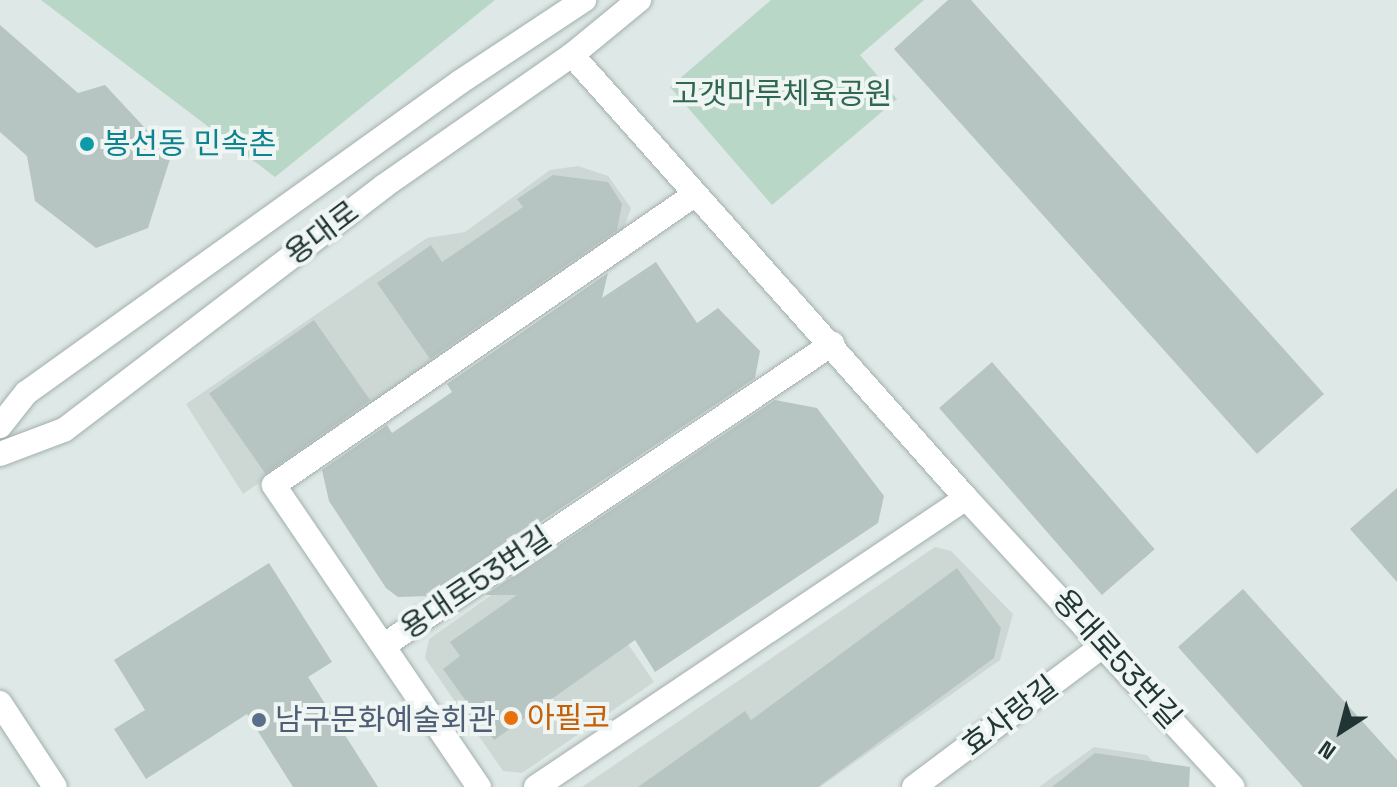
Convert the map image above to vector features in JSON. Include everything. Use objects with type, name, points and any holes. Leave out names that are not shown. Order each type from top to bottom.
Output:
[{"type":"street","name":"용대로","points":[[0,426],[26,393],[460,82],[584,0]]},
{"type":"street","name":"용대로","points":[[0,454],[64,430],[384,186],[572,55],[639,0]]},
{"type":"street","name":"용대로53번길","points":[[572,55],[966,498],[1105,644],[1233,787]]},
{"type":"street","name":"용대로53번길","points":[[694,195],[274,485],[386,644],[832,344]]},
{"type":"street","points":[[536,787],[966,498]]},
{"type":"street","points":[[386,644],[479,787]]},
{"type":"street","name":"효사랑길","points":[[914,787],[1105,644]]},
{"type":"street","points":[[0,703],[55,787]]},
{"type":"shaded area","points":[[578,166],[608,176],[631,208],[622,233],[243,494],[186,404],[427,238],[465,232],[550,170]]},
{"type":"shaded area","points":[[561,546],[654,682],[522,773],[503,771],[425,658],[429,639]]},
{"type":"shaded area","points":[[935,547],[951,551],[1013,614],[1000,660],[820,787],[582,787]]},
{"type":"shaded area","points":[[1094,747],[1147,755],[1175,787],[1039,787]]},
{"type":"green space","points":[[41,0],[495,0],[275,177]]},
{"type":"green space","name":"고갯마루체육공원","points":[[771,0],[924,0],[860,55],[897,99],[772,205],[670,87]]},
{"type":"building","points":[[948,0],[971,0],[1324,394],[1257,454],[894,49]]},
{"type":"building","name":"봉선동 민속촌","points":[[0,25],[78,93],[105,85],[171,156],[148,228],[96,248],[35,201],[27,156],[0,132]]},
{"type":"building","points":[[553,175],[608,182],[622,204],[617,230],[430,359],[377,283],[431,245],[442,262],[523,207],[517,199]]},
{"type":"building","points":[[656,262],[697,323],[718,308],[760,351],[755,378],[430,596],[398,597],[386,588],[329,501],[322,470],[387,425],[392,433],[452,392],[447,384],[608,273],[602,298]]},
{"type":"building","points":[[314,320],[370,400],[265,474],[209,393]]},
{"type":"building","points":[[992,362],[1155,549],[1102,595],[939,408]]},
{"type":"building","points":[[775,400],[817,408],[884,496],[878,523],[655,672],[635,640],[494,740],[443,669],[460,656],[450,642],[517,595],[485,595]]},
{"type":"building","points":[[1397,488],[1397,582],[1350,529]]},
{"type":"building","points":[[269,563],[332,662],[308,677],[378,787],[293,787],[247,714],[146,779],[114,729],[145,710],[114,660]]},
{"type":"building","points":[[957,568],[1001,628],[994,658],[818,787],[638,787],[745,711],[751,720]]},
{"type":"building","points":[[1243,589],[1397,760],[1397,787],[1303,787],[1178,647]]},
{"type":"building","points":[[1095,753],[1190,767],[1189,787],[1052,787]]},
{"type":"place","name":"봉선동 민속촌","points":[[87,144]]},
{"type":"place","name":"아필코","points":[[511,718]]},
{"type":"place","name":"남구문화예술회관","points":[[259,720]]}]
